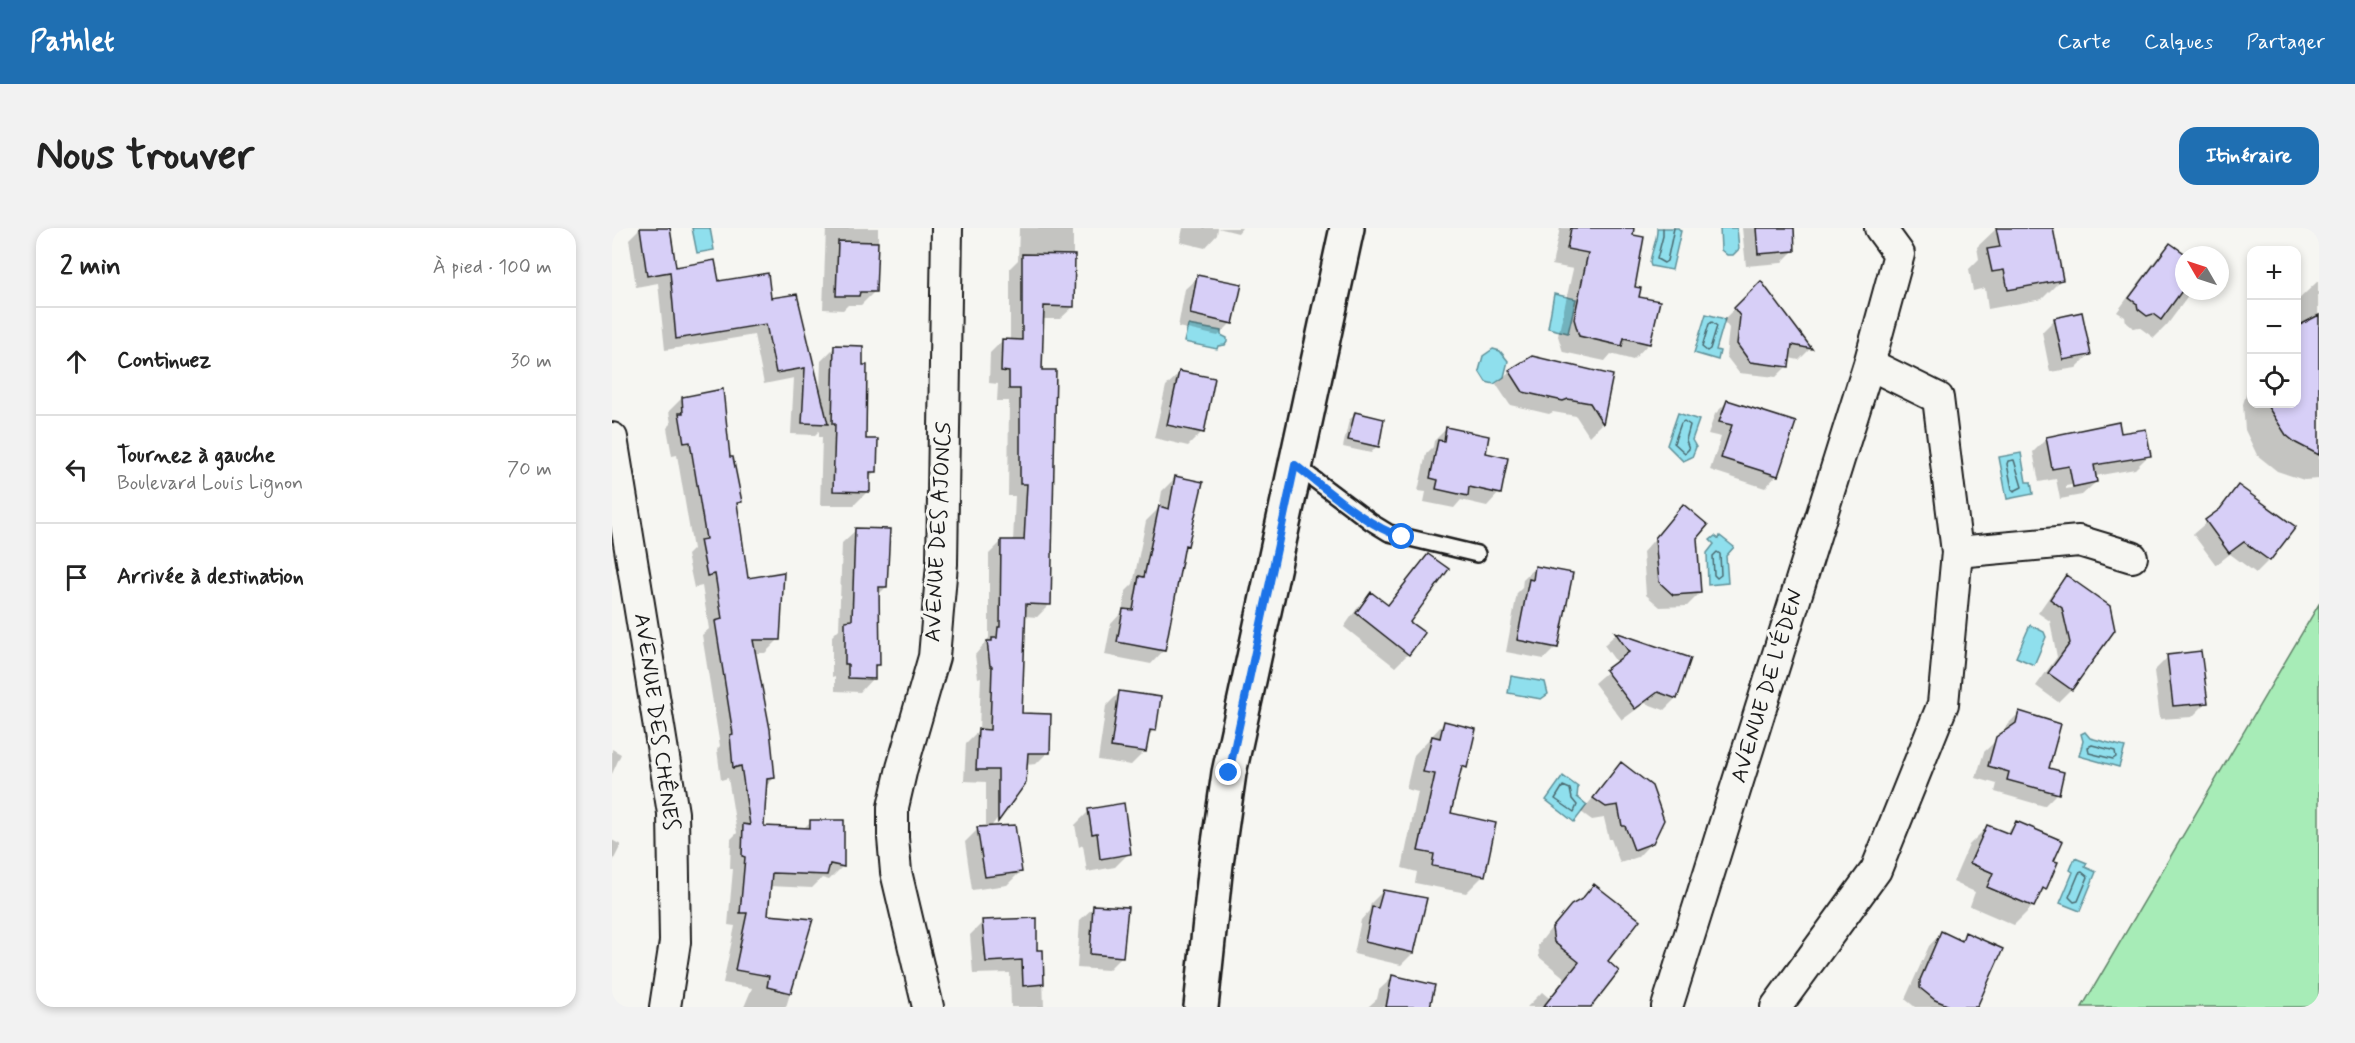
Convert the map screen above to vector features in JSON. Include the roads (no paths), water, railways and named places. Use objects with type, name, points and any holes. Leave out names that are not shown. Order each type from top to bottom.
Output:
[{"type":"main road","points":[[1201,1007],[1216,864],[1229,773],[1347,228]]},
{"type":"street","name":"AVENUE DES AJONCS","points":[[928,1007],[896,872],[893,807],[933,657],[942,564],[947,228]]},
{"type":"street","name":"AVENUE DE L'ÉDEN","points":[[1667,1007],[1869,364],[1899,254],[1880,228]]},
{"type":"street","points":[[1776,1007],[1876,870],[1943,704],[1957,552],[1938,398],[1869,364]]},
{"type":"street","name":"AVENUE DES CHÊNES","points":[[612,438],[619,533],[673,813],[675,942],[665,1007]]},
{"type":"street","points":[[1957,552],[2079,541],[2132,557]]},
{"type":"lane","points":[[1295,465],[1389,533],[1478,555]]},
{"type":"water","points":[[692,228],[710,228],[714,250],[697,253]]},
{"type":"water","points":[[1657,228],[1678,228],[1681,231],[1672,270],[1651,266]]},
{"type":"water","points":[[1720,228],[1737,228],[1739,249],[1733,255],[1727,255],[1721,250]]},
{"type":"water","points":[[1554,294],[1576,299],[1568,333],[1548,328]]},
{"type":"water","points":[[1706,314],[1725,319],[1716,350],[1720,351],[1718,360],[1694,353]]},
{"type":"water","points":[[1188,325],[1221,331],[1221,335],[1227,338],[1227,342],[1225,345],[1218,346],[1217,349],[1184,342]]},
{"type":"water","points":[[1493,349],[1500,351],[1508,361],[1504,377],[1494,384],[1486,382],[1479,371],[1483,356]]},
{"type":"water","points":[[1678,413],[1699,420],[1692,440],[1696,447],[1692,457],[1683,461],[1667,445]]},
{"type":"water","points":[[2021,453],[2026,482],[2031,482],[2033,494],[2007,499],[1999,457]]},
{"type":"water","points":[[1715,536],[1719,539],[1720,536],[1734,547],[1726,556],[1728,583],[1708,585],[1707,553],[1714,544],[1710,540]]},
{"type":"water","points":[[2030,625],[2044,632],[2046,637],[2034,665],[2016,657]]},
{"type":"water","points":[[1511,676],[1545,682],[1548,694],[1541,699],[1508,693]]},
{"type":"water","points":[[2085,732],[2090,738],[2125,747],[2119,767],[2079,756],[2083,741],[2081,734]]},
{"type":"water","points":[[1563,776],[1578,787],[1577,797],[1587,805],[1574,822],[1546,800]]},
{"type":"water","points":[[2075,858],[2087,863],[2085,867],[2096,872],[2080,911],[2060,903],[2073,872],[2070,870]]}]
